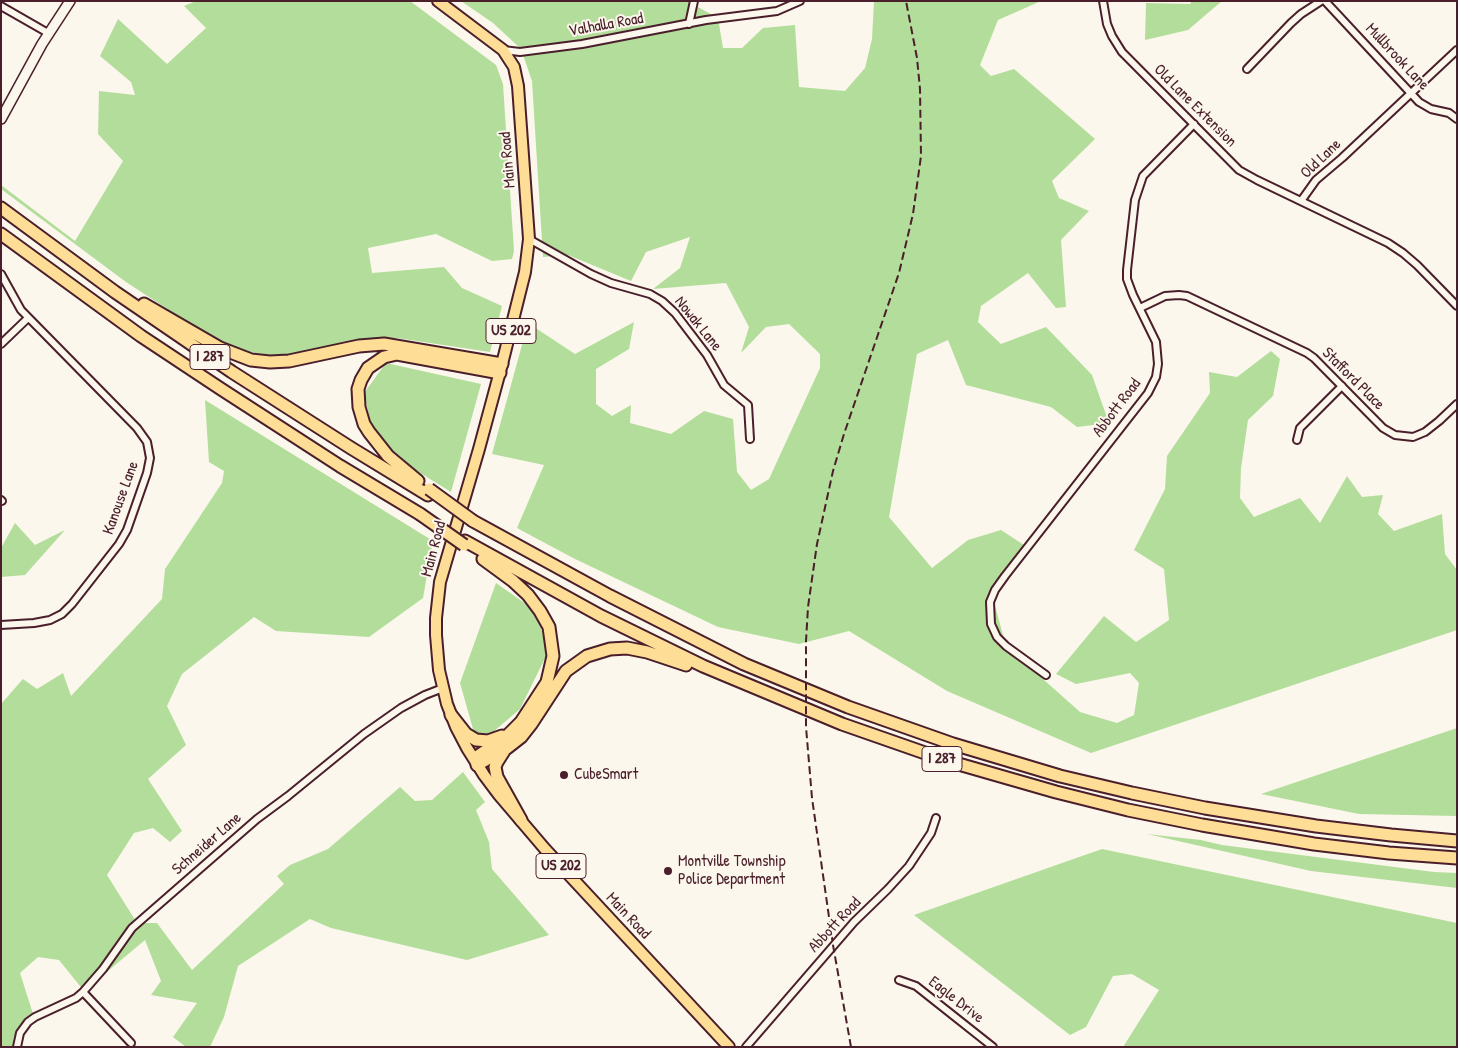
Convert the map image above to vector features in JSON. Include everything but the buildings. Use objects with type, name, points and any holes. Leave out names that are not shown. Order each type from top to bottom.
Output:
[{"type":"highway","name":"I 287","points":[[1,208],[77,264],[247,382],[351,448],[428,492],[473,521],[610,596],[744,664],[848,708],[953,744],[1069,778],[1205,808],[1335,829],[1457,841]]},
{"type":"highway","name":"I 287","points":[[1,234],[189,368],[465,543],[635,633],[694,662],[771,696],[842,724],[948,761],[1092,802],[1183,822],[1277,838],[1352,848],[1457,858]]},
{"type":"highway","points":[[77,264],[207,341],[232,354],[251,360],[289,361],[359,346],[384,344],[501,369]]},
{"type":"highway","points":[[428,492],[395,463],[369,432],[361,416],[358,398],[358,388],[364,374],[378,359],[397,354],[501,369]]},
{"type":"highway","points":[[465,543],[517,584],[537,607],[549,627],[553,656],[550,674],[526,714],[514,730],[475,762]]},
{"type":"highway","points":[[521,820],[496,777],[496,762],[507,748],[527,730],[566,671],[587,656],[610,649],[627,648],[647,652],[771,696]]},
{"type":"highway","points":[[451,715],[466,734],[476,740],[488,741],[514,730]]},
{"type":"highway","points":[[475,762],[507,748]]},
{"type":"main road","name":"Main Road","points":[[438,1],[503,50],[513,63],[518,86],[529,238],[525,272],[501,369],[440,582],[436,635],[439,670],[443,688],[451,715],[475,762],[491,785],[729,1047]]},
{"type":"street","points":[[2,118],[48,33],[70,1]]},
{"type":"street","points":[[689,24],[694,1]]},
{"type":"street","name":"Valhalla Road","points":[[503,50],[520,52],[548,49],[689,24],[777,11],[800,1]]},
{"type":"street","name":"Old Lane Extension","points":[[1103,1],[1107,24],[1119,48],[1239,170],[1300,201]]},
{"type":"street","points":[[1248,69],[1301,14],[1321,1]]},
{"type":"street","name":"Mullbrook Lane","points":[[1325,1],[1410,93],[1425,106],[1449,113],[1457,119]]},
{"type":"street","points":[[1,6],[48,33]]},
{"type":"street","name":"Old Lane","points":[[1457,50],[1316,180],[1300,201],[1388,243],[1417,266],[1457,306]]},
{"type":"street","name":"Abbott Road","points":[[1046,675],[1006,646],[997,637],[991,624],[990,602],[1004,576],[1150,390],[1158,369],[1158,351],[1153,334],[1129,287],[1127,270],[1136,191],[1148,169],[1194,124]]},
{"type":"street","name":"Nowak Lane","points":[[529,238],[591,274],[611,283],[650,294],[662,301],[675,313],[707,355],[724,385],[748,405],[750,412],[750,439]]},
{"type":"street","name":"Kanouse Lane","points":[[1,274],[14,299],[28,318],[137,428],[147,442],[150,458],[147,473],[127,530],[119,544],[68,608],[57,617],[43,622],[1,624]]},
{"type":"street","name":"Stafford Place","points":[[1140,308],[1170,295],[1196,299],[1307,353],[1383,428],[1399,436],[1412,436],[1425,432],[1457,404]]},
{"type":"street","points":[[1,344],[28,318]]},
{"type":"street","points":[[1297,440],[1300,428],[1342,386]]},
{"type":"street","name":"Schneider Lane","points":[[17,1047],[20,1033],[28,1022],[76,998],[83,992],[103,969],[132,928],[257,819],[364,734],[401,708],[443,688]]},
{"type":"street","name":"Abbott Road","points":[[746,1047],[854,922],[888,890],[908,866],[931,833],[936,818]]},
{"type":"street","name":"Eagle Drive","points":[[899,980],[916,986],[988,1045]]},
{"type":"street","points":[[83,992],[131,1043]]},
{"type":"green space","points":[[196,1],[410,1],[496,65],[503,84],[514,251],[512,259],[492,261],[436,234],[368,248],[372,273],[444,267],[462,288],[502,306],[490,352],[397,338],[374,338],[298,354],[271,355],[243,351],[221,344],[126,282],[1,189],[1,185],[75,241],[123,161],[98,134],[99,91],[135,95],[131,82],[100,56],[118,19],[167,64],[206,28],[184,6]]},
{"type":"green space","points":[[461,1],[687,1],[718,18],[723,48],[742,48],[763,28],[795,25],[799,87],[845,91],[865,68],[872,39],[874,1],[1041,1],[998,20],[980,65],[991,76],[1014,69],[1095,139],[1052,181],[1059,198],[1089,211],[1061,240],[1066,307],[1056,308],[1028,273],[981,306],[978,322],[1001,344],[1046,327],[1092,375],[1109,423],[1077,427],[1051,407],[966,385],[948,340],[917,354],[889,517],[932,568],[968,540],[1001,530],[1027,547],[992,595],[1006,646],[1080,712],[1117,723],[1134,715],[1139,683],[1130,673],[1076,684],[1056,674],[1104,616],[1136,642],[1169,620],[1164,569],[1134,550],[1165,489],[1167,456],[1210,393],[1209,372],[1237,377],[1271,351],[1280,359],[1273,396],[1248,420],[1241,468],[1240,498],[1254,517],[1300,498],[1320,523],[1347,476],[1362,497],[1383,495],[1378,514],[1394,531],[1442,514],[1445,554],[1457,570],[1457,630],[1091,753],[947,691],[849,631],[799,644],[718,627],[573,558],[517,528],[544,465],[492,454],[528,323],[575,354],[634,322],[629,349],[596,369],[596,404],[612,416],[631,405],[630,423],[671,434],[704,411],[733,419],[737,472],[751,490],[769,479],[820,368],[820,354],[789,324],[766,327],[741,353],[749,327],[726,283],[653,289],[680,268],[690,237],[646,252],[631,281],[568,255],[543,257],[532,81],[521,49],[493,23]]},
{"type":"green space","points":[[1192,1],[1222,1],[1188,30],[1145,40],[1146,3],[1190,4]]},
{"type":"green space","points":[[386,363],[481,384],[451,492],[396,458],[372,429],[364,393]]},
{"type":"green space","points":[[205,400],[433,541],[423,598],[369,637],[276,631],[254,617],[182,674],[167,706],[186,745],[148,779],[182,831],[170,842],[153,828],[134,833],[107,875],[137,923],[157,923],[192,970],[284,884],[277,876],[290,865],[328,849],[400,787],[415,801],[432,800],[463,772],[485,802],[476,810],[489,842],[492,869],[549,935],[467,960],[331,928],[310,919],[238,966],[224,1017],[210,1047],[186,1047],[173,1037],[197,1003],[151,995],[161,981],[145,940],[84,991],[59,960],[38,957],[20,973],[34,1017],[21,1027],[19,1047],[1,1047],[1,704],[23,679],[37,689],[63,673],[71,696],[162,599],[165,569],[222,483],[224,471],[209,462]]},
{"type":"green space","points":[[15,523],[35,545],[65,530],[25,575],[1,577],[1,548]]},
{"type":"green space","points":[[496,583],[536,611],[548,652],[520,709],[493,732],[494,765],[473,729],[460,683]]},
{"type":"green space","points":[[1457,728],[1457,816],[1359,814],[1261,794]]},
{"type":"green space","points":[[1147,834],[1434,872],[1457,873],[1457,888],[1311,871]]},
{"type":"green space","points":[[1102,849],[1457,923],[1457,1047],[1123,1047],[1159,990],[1132,974],[1113,976],[1086,1027],[1070,1035],[914,915]]},
{"type":"railway","points":[[851,1047],[833,945],[812,798],[806,727],[806,641],[808,607],[817,544],[833,471],[899,273],[913,214],[921,156],[920,89],[917,58],[906,1]]},
{"type":"place","name":"CubeSmart","points":[[564,775]]},
{"type":"place","name":"Montville Township Police Department","points":[[668,871]]}]
